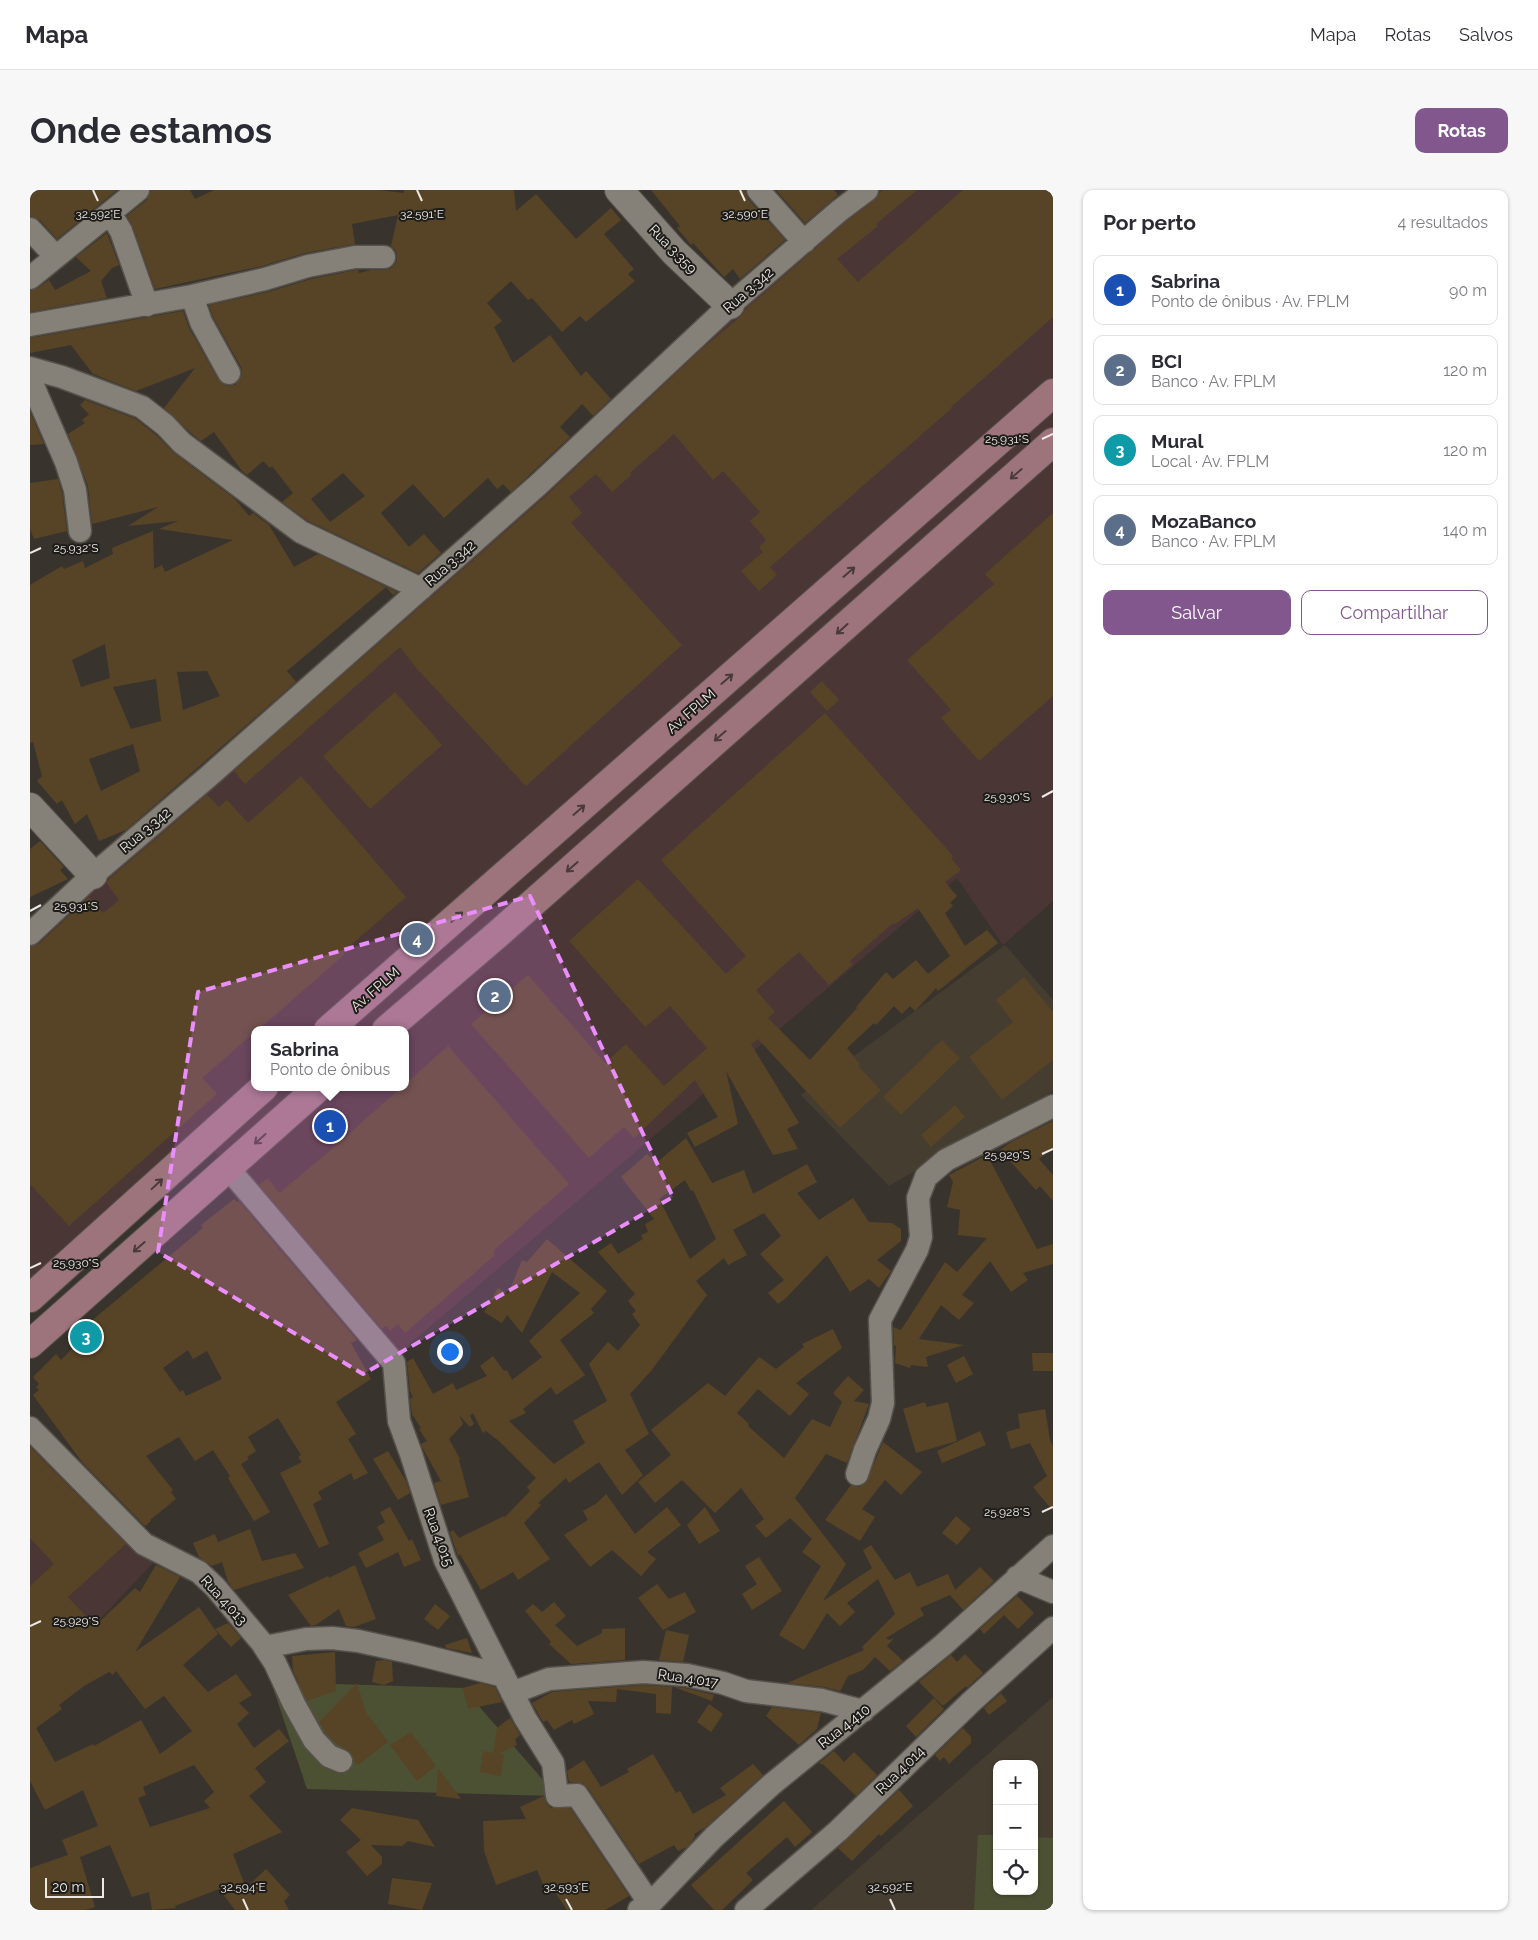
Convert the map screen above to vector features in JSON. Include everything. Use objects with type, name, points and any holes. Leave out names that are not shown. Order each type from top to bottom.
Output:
[{"type":"main road","name":"Av. FPLM","points":[[333,1026],[1053,393]]},
{"type":"main road","points":[[391,1026],[1053,442]]},
{"type":"main road","points":[[522,860],[548,888]]},
{"type":"main road","points":[[30,1298],[260,1091]]},
{"type":"main road","points":[[30,1344],[315,1091]]},
{"type":"street","points":[[30,278],[138,190]]},
{"type":"street","name":"Rua 3.359","points":[[619,190],[674,252],[730,305]]},
{"type":"street","points":[[758,190],[804,242]]},
{"type":"street","name":"Rua 3.342","points":[[30,934],[93,875],[209,776],[538,485],[730,305],[839,211],[867,190]]},
{"type":"street","points":[[110,213],[121,231],[147,305]]},
{"type":"street","points":[[30,229],[56,256]]},
{"type":"street","points":[[30,325],[192,296],[265,279],[308,266],[356,257],[384,257]]},
{"type":"street","points":[[192,296],[201,322],[229,373]]},
{"type":"street","points":[[30,368],[62,377],[142,407],[165,425],[182,443],[301,532],[421,588]]},
{"type":"street","points":[[30,379],[66,462],[75,490],[80,531]]},
{"type":"street","points":[[30,808],[93,875]]},
{"type":"street","points":[[857,1474],[879,1419],[883,1403],[880,1320],[917,1250],[921,1237],[918,1198],[926,1177],[946,1160],[1053,1106]]},
{"type":"street","name":"Rua 4.015","points":[[228,1168],[394,1363],[398,1421],[411,1454],[445,1560],[525,1718],[552,1764],[557,1796],[577,1795],[645,1907]]},
{"type":"street","name":"Rua 4.013","points":[[30,1428],[144,1544],[199,1572],[214,1587],[275,1663],[294,1704],[314,1740],[329,1756],[341,1761]]},
{"type":"street","name":"Rua 4.410","points":[[645,1907],[714,1837],[771,1786],[943,1645],[1053,1546]]},
{"type":"street","points":[[1018,1577],[1053,1592]]},
{"type":"street","name":"Rua 4.014","points":[[746,1910],[838,1831],[971,1702],[1053,1628]]},
{"type":"street","points":[[264,1647],[306,1638],[350,1640],[456,1662],[508,1685]]},
{"type":"street","name":"Rua 4.017","points":[[508,1685],[549,1679],[643,1672],[687,1675],[723,1683],[746,1691],[822,1700],[863,1711]]},
{"type":"highlighted area","points":[[530,896],[673,1197],[363,1374],[158,1252],[198,992]]},
{"type":"shaded area","points":[[867,190],[1053,190],[1053,901],[1003,945],[957,878],[392,1359],[205,1141],[30,1298],[30,934]]},
{"type":"shaded area","points":[[1005,945],[1053,1000],[1053,1091],[889,1186],[801,1095]]},
{"type":"shaded area","points":[[30,1433],[155,1561],[45,1677],[30,1690]]},
{"type":"shaded area","points":[[1053,1697],[1053,1910],[811,1910]]},
{"type":"green space","points":[[271,1682],[463,1688],[557,1796],[307,1789]]},
{"type":"green space","points":[[978,1835],[993,1835],[993,1895],[1038,1895],[1038,1837],[1053,1838],[1053,1910],[974,1910]]},
{"type":"building","points":[[30,190],[117,190],[57,239],[40,220],[30,216]]},
{"type":"building","points":[[151,190],[190,190],[195,199],[214,190],[379,190],[404,193],[404,190],[514,190],[516,211],[536,194],[576,239],[611,208],[621,220],[604,234],[634,269],[628,274],[635,281],[586,322],[580,316],[562,332],[532,298],[528,300],[511,281],[487,303],[502,321],[494,327],[513,363],[550,335],[581,376],[586,371],[611,399],[593,416],[582,404],[560,427],[570,437],[511,492],[503,484],[497,489],[488,478],[444,518],[413,484],[381,513],[409,547],[424,534],[441,553],[418,573],[308,521],[282,502],[293,493],[272,466],[270,468],[263,461],[247,475],[242,471],[214,432],[201,441],[191,433],[164,408],[195,368],[136,391],[93,374],[71,345],[30,353],[30,338],[183,311],[189,328],[218,379],[228,386],[235,385],[242,374],[241,367],[213,317],[209,305],[268,292],[311,279],[356,270],[359,273],[391,268],[396,263],[397,257],[396,251],[391,246],[398,215],[352,224],[355,244],[305,253],[262,266],[155,289],[133,227],[127,216],[147,200]],"holes":[[[343,473],[365,496],[330,522],[311,499]]]},
{"type":"building","points":[[651,190],[745,190],[748,199],[785,240],[740,279],[733,269],[724,277],[693,243],[691,245],[677,228],[680,226]]},
{"type":"building","points":[[776,190],[834,190],[838,195],[805,223]]},
{"type":"building","points":[[882,190],[917,190],[876,224],[878,226],[837,259],[858,282],[963,190],[1053,190],[1053,317],[770,567],[777,575],[759,591],[741,571],[763,552],[759,547],[766,540],[750,521],[760,512],[723,471],[713,480],[674,434],[630,473],[631,475],[612,492],[596,474],[569,497],[582,513],[571,523],[682,645],[526,786],[418,670],[400,647],[245,784],[234,771],[547,495],[703,348],[847,221],[875,200]]},
{"type":"building","points":[[107,233],[119,265],[112,268],[101,281],[107,298],[30,312],[30,291],[49,280],[55,290],[91,271],[76,257]]},
{"type":"building","points":[[85,400],[136,419],[174,453],[235,499],[249,516],[253,513],[269,525],[294,567],[318,554],[397,592],[393,595],[386,587],[287,671],[296,682],[126,830],[99,841],[87,814],[75,824],[62,800],[57,804],[37,781],[42,776],[33,742],[30,743],[30,585],[62,566],[64,569],[83,561],[85,568],[113,554],[112,548],[153,531],[154,569],[162,565],[165,572],[233,540],[159,529],[178,521],[128,526],[158,507],[92,524],[88,486],[68,434],[85,423],[82,420],[89,414],[80,405]],"holes":[[[105,644],[110,678],[81,687],[72,660]],[[207,671],[220,696],[183,710],[177,672]],[[156,679],[161,721],[131,729],[113,687]],[[133,744],[140,771],[101,791],[89,759]]]},
{"type":"building","points":[[30,412],[44,444],[30,445]]},
{"type":"building","points":[[58,479],[62,493],[67,531],[34,539],[30,529],[30,483]]},
{"type":"building","points":[[1053,513],[1053,696],[979,761],[941,718],[951,710],[907,660],[994,584],[985,574]]},
{"type":"building","points":[[822,681],[839,700],[827,711],[810,692]]},
{"type":"building","points":[[395,692],[442,745],[370,809],[323,756]]},
{"type":"building","points":[[825,713],[953,856],[951,858],[961,870],[945,882],[957,896],[950,903],[953,906],[945,913],[965,946],[987,930],[998,943],[938,991],[936,988],[915,1011],[910,1006],[902,1014],[894,1006],[876,1025],[874,1023],[847,1048],[860,1064],[858,1066],[881,1090],[840,1128],[758,1039],[751,1044],[799,1123],[787,1129],[798,1149],[773,1155],[726,1071],[738,1124],[695,1147],[687,1133],[718,1117],[695,1080],[634,1138],[624,1127],[589,1158],[471,1024],[528,975],[605,1063],[626,1044],[664,1086],[707,1048],[670,1006],[645,1027],[569,941],[638,879],[726,974],[746,956],[661,860]],"holes":[[[918,908],[950,956],[928,974],[916,960],[893,979],[886,972],[857,1008],[810,1060],[768,1018],[775,1012],[756,990],[799,952],[829,985],[853,964],[850,961],[893,923],[895,924]]]},
{"type":"building","points":[[301,776],[406,897],[343,952],[345,954],[263,1026],[251,1026],[251,1035],[202,1078],[217,1094],[69,1226],[30,1184],[30,947],[39,944],[89,897],[103,913],[119,900],[106,882],[207,795],[219,807],[227,800],[248,823]]},
{"type":"building","points":[[40,841],[64,867],[60,870],[68,879],[30,897],[30,849]]},
{"type":"building","points":[[1024,977],[1053,1012],[1053,1060],[1002,1100],[969,1057],[1013,1022],[996,1000]]},
{"type":"building","points":[[942,1040],[960,1058],[901,1115],[883,1097]]},
{"type":"building","points":[[448,1046],[569,1184],[494,1250],[494,1256],[405,1333],[398,1324],[390,1331],[386,1326],[382,1329],[259,1185],[268,1178],[279,1193],[397,1091],[409,1091],[409,1080]]},
{"type":"building","points":[[955,1105],[965,1117],[931,1147],[921,1135]]},
{"type":"building","points":[[1053,1121],[1053,1148],[1039,1159],[1053,1175],[1053,1201],[1040,1186],[1036,1190],[1000,1150],[1011,1142]]},
{"type":"building","points":[[686,1138],[712,1183],[744,1170],[753,1194],[807,1164],[817,1182],[797,1193],[819,1220],[853,1198],[869,1222],[892,1223],[901,1229],[901,1241],[877,1260],[891,1271],[879,1288],[869,1279],[850,1292],[827,1255],[778,1304],[768,1293],[784,1280],[760,1254],[781,1236],[764,1213],[733,1230],[747,1255],[728,1265],[724,1258],[696,1281],[707,1295],[651,1371],[630,1394],[649,1434],[625,1450],[643,1475],[622,1495],[599,1462],[569,1483],[566,1478],[538,1503],[541,1505],[524,1523],[550,1559],[518,1580],[513,1572],[481,1590],[460,1554],[458,1556],[450,1532],[453,1530],[459,1538],[505,1517],[530,1491],[527,1487],[536,1478],[500,1442],[486,1431],[483,1433],[473,1413],[470,1416],[474,1424],[470,1427],[459,1415],[463,1424],[449,1439],[460,1459],[469,1497],[441,1505],[434,1483],[441,1481],[422,1447],[421,1444],[427,1441],[412,1414],[410,1399],[413,1397],[410,1391],[407,1362],[413,1358],[433,1394],[453,1383],[456,1390],[487,1376],[480,1366],[493,1356],[504,1371],[507,1370],[512,1380],[542,1357],[529,1341],[580,1293],[552,1272],[522,1333],[507,1315],[502,1323],[484,1312],[498,1288],[508,1294],[522,1260],[527,1262],[547,1239],[607,1291],[591,1309],[594,1313],[560,1340],[585,1375],[556,1395],[551,1387],[523,1409],[526,1413],[509,1421],[554,1464],[585,1443],[573,1421],[607,1401],[589,1364],[608,1342],[618,1351],[640,1325],[632,1314],[636,1311],[628,1301],[635,1294],[598,1252],[611,1243],[618,1254],[643,1239],[641,1235],[648,1232],[645,1224],[654,1219],[621,1177],[647,1154],[656,1163]],"holes":[[[685,1180],[691,1191],[693,1190],[716,1239],[690,1259],[659,1199]]]},
{"type":"building","points":[[987,1155],[1037,1249],[1053,1244],[1053,1264],[1023,1273],[1028,1280],[1011,1292],[990,1261],[962,1295],[974,1303],[959,1320],[941,1305],[919,1339],[964,1345],[926,1357],[928,1367],[911,1365],[910,1368],[895,1363],[896,1346],[894,1345],[893,1327],[901,1330],[945,1262],[957,1272],[987,1238],[958,1235],[960,1210],[947,1207],[953,1182],[949,1175]]},
{"type":"building","points":[[234,1199],[237,1202],[239,1201],[357,1340],[351,1343],[371,1379],[336,1402],[356,1434],[348,1439],[368,1473],[354,1480],[351,1473],[318,1492],[322,1499],[313,1504],[329,1544],[319,1548],[280,1473],[302,1462],[298,1457],[301,1455],[278,1418],[248,1437],[256,1451],[241,1464],[270,1512],[254,1521],[228,1478],[230,1476],[213,1450],[195,1461],[179,1437],[146,1456],[173,1490],[171,1492],[176,1499],[145,1526],[82,1462],[33,1395],[39,1390],[36,1387],[39,1384],[33,1377],[56,1354],[61,1360],[83,1338],[80,1334],[92,1324],[90,1322],[203,1228],[201,1225]],"holes":[[[188,1350],[193,1359],[207,1351],[222,1379],[186,1396],[183,1390],[180,1392],[163,1368]]]},
{"type":"building","points":[[833,1329],[842,1348],[796,1383],[809,1394],[790,1416],[758,1389],[737,1413],[749,1424],[748,1426],[784,1458],[812,1419],[830,1427],[842,1402],[833,1393],[848,1376],[864,1390],[854,1401],[869,1404],[847,1463],[826,1454],[795,1498],[846,1564],[823,1601],[872,1568],[863,1550],[871,1545],[895,1580],[910,1572],[917,1587],[948,1574],[955,1590],[980,1567],[994,1581],[963,1610],[950,1595],[920,1608],[924,1615],[886,1638],[889,1640],[894,1638],[887,1646],[903,1661],[890,1671],[875,1657],[863,1670],[848,1676],[840,1691],[824,1687],[787,1683],[864,1650],[862,1647],[895,1614],[878,1579],[847,1603],[855,1612],[840,1626],[827,1613],[804,1650],[779,1635],[821,1566],[802,1552],[812,1539],[790,1518],[766,1538],[755,1526],[764,1519],[741,1488],[715,1513],[682,1480],[655,1503],[638,1482],[671,1455],[651,1430],[708,1383],[725,1396],[759,1357],[776,1369],[804,1347],[802,1344]]},
{"type":"building","points":[[1032,1353],[1053,1353],[1053,1371],[1033,1371]]},
{"type":"building","points":[[964,1356],[973,1374],[956,1383],[947,1365]]},
{"type":"building","points":[[925,1402],[927,1407],[948,1402],[957,1441],[916,1453],[903,1409]]},
{"type":"building","points":[[1045,1409],[1050,1440],[1053,1446],[1053,1511],[1033,1487],[1047,1476],[1030,1443],[1011,1449],[1006,1432],[1020,1428],[1018,1414]]},
{"type":"building","points":[[980,1431],[986,1445],[942,1463],[937,1451]]},
{"type":"building","points":[[883,1442],[922,1472],[901,1495],[885,1480],[862,1509],[875,1517],[860,1541],[825,1520],[851,1485],[859,1487],[866,1483]]},
{"type":"building","points":[[30,1447],[126,1544],[68,1597],[95,1626],[135,1588],[140,1592],[156,1565],[180,1577],[135,1652],[199,1607],[218,1634],[183,1665],[208,1692],[236,1674],[252,1695],[239,1703],[249,1713],[237,1724],[254,1748],[279,1729],[289,1741],[255,1768],[266,1782],[249,1796],[282,1832],[233,1854],[246,1888],[266,1869],[290,1895],[284,1901],[289,1910],[235,1910],[219,1889],[175,1906],[176,1908],[152,1910],[149,1892],[132,1897],[110,1845],[80,1857],[95,1907],[85,1910],[30,1910],[30,1868],[68,1855],[62,1840],[98,1826],[83,1790],[45,1810],[30,1781],[30,1586],[54,1564],[30,1538]],"holes":[[[116,1671],[145,1709],[164,1696],[192,1731],[160,1754],[141,1720],[94,1746],[93,1744],[55,1762],[36,1728],[62,1709],[59,1705],[84,1686],[109,1672],[113,1675]],[[194,1765],[214,1792],[204,1801],[210,1808],[150,1827],[138,1798],[146,1795],[143,1787]]]},
{"type":"building","points":[[388,1451],[406,1481],[410,1493],[398,1500],[373,1459]]},
{"type":"building","points":[[606,1494],[635,1534],[667,1507],[681,1525],[647,1552],[656,1559],[641,1576],[612,1550],[590,1567],[564,1535],[588,1520],[583,1511],[597,1503]]},
{"type":"building","points":[[390,1507],[409,1541],[412,1539],[421,1560],[404,1567],[398,1552],[366,1568],[358,1553],[384,1540],[377,1527],[385,1522],[380,1512]]},
{"type":"building","points":[[705,1507],[720,1531],[699,1544],[687,1525]]},
{"type":"building","points":[[956,1516],[971,1529],[957,1545],[942,1533]]},
{"type":"building","points":[[250,1529],[262,1561],[295,1553],[304,1568],[234,1590],[228,1582],[222,1562],[212,1566],[199,1557],[193,1543],[215,1534],[218,1542]]},
{"type":"building","points":[[759,1557],[782,1591],[752,1610],[742,1594],[757,1584],[745,1566]]},
{"type":"building","points":[[355,1565],[376,1619],[354,1627],[346,1626],[339,1609],[316,1625],[311,1626],[288,1595]]},
{"type":"building","points":[[657,1584],[669,1599],[685,1592],[696,1612],[663,1630],[638,1598]]},
{"type":"building","points":[[1017,1596],[1034,1613],[1018,1629],[1004,1615],[984,1634],[980,1629]]},
{"type":"building","points":[[554,1602],[566,1616],[555,1625],[577,1646],[602,1633],[602,1629],[625,1628],[625,1660],[571,1664],[549,1644],[551,1642],[525,1611],[533,1604],[542,1612]]},
{"type":"building","points":[[435,1604],[450,1616],[438,1630],[424,1619]]},
{"type":"building","points":[[228,1623],[241,1638],[231,1647],[215,1629]]},
{"type":"building","points":[[666,1630],[689,1635],[683,1662],[659,1660]]},
{"type":"building","points":[[467,1638],[472,1653],[446,1648],[445,1645]]},
{"type":"building","points":[[335,1652],[336,1691],[307,1701],[293,1671],[292,1656]]},
{"type":"building","points":[[965,1654],[983,1673],[943,1706],[919,1682],[951,1655],[957,1662]]},
{"type":"building","points":[[385,1660],[392,1662],[393,1681],[384,1685],[372,1682],[376,1661]]},
{"type":"building","points":[[357,1683],[366,1712],[388,1742],[358,1765],[351,1753],[333,1741],[319,1722]]},
{"type":"building","points":[[480,1683],[495,1687],[502,1702],[468,1709],[463,1688]]},
{"type":"building","points":[[643,1685],[672,1687],[671,1714],[656,1713],[656,1694],[617,1689],[616,1702],[588,1701],[594,1714],[574,1724],[572,1720],[554,1730],[547,1720],[543,1722],[532,1703],[552,1692]]},
{"type":"building","points":[[674,1687],[685,1688],[714,1695],[712,1701]]},
{"type":"building","points":[[1001,1693],[1007,1701],[989,1715],[984,1708]]},
{"type":"building","points":[[934,1698],[944,1709],[916,1737],[906,1726]]},
{"type":"building","points":[[709,1704],[723,1714],[711,1732],[697,1722]]},
{"type":"building","points":[[772,1707],[821,1713],[817,1729],[799,1745],[766,1716]]},
{"type":"building","points":[[510,1718],[520,1735],[515,1739],[517,1745],[499,1754],[504,1754],[501,1776],[480,1772],[483,1751],[493,1753],[497,1728]]},
{"type":"building","points":[[963,1728],[971,1737],[971,1743],[949,1764],[944,1757],[940,1761],[935,1755]]},
{"type":"building","points":[[411,1732],[436,1766],[417,1781],[390,1745]]},
{"type":"building","points":[[834,1751],[844,1762],[854,1752],[877,1775],[856,1796],[824,1765],[819,1763]]},
{"type":"building","points":[[653,1754],[676,1793],[680,1791],[693,1814],[726,1795],[720,1788],[753,1764],[763,1775],[706,1827],[694,1834],[695,1837],[687,1847],[678,1851],[674,1845],[639,1864],[588,1788],[582,1783],[569,1782],[567,1771],[584,1760],[601,1787],[629,1772],[627,1769]]},
{"type":"building","points":[[438,1768],[461,1799],[436,1796]]},
{"type":"building","points":[[899,1790],[913,1806],[881,1836],[879,1834],[852,1861],[838,1848]]},
{"type":"building","points":[[544,1796],[546,1803],[551,1808],[570,1808],[629,1896],[605,1910],[567,1910],[551,1886],[545,1889],[537,1870],[496,1885],[484,1851],[483,1821],[526,1819],[520,1807]]},
{"type":"building","points":[[784,1801],[812,1832],[795,1847],[787,1837],[746,1873],[753,1880],[722,1910],[714,1910],[691,1885]]},
{"type":"building","points":[[352,1808],[418,1820],[435,1847],[408,1841],[402,1846],[371,1845],[382,1857],[382,1864],[367,1876],[346,1852],[361,1840],[340,1820]]},
{"type":"building","points":[[392,1878],[432,1883],[422,1910],[388,1904]]},
{"type":"place","name":"MozaBanco","points":[[417,939]]},
{"type":"place","name":"BCI","points":[[495,996]]},
{"type":"place","name":"Sabrina","points":[[330,1126]]},
{"type":"place","name":"Mural","points":[[86,1337]]}]
